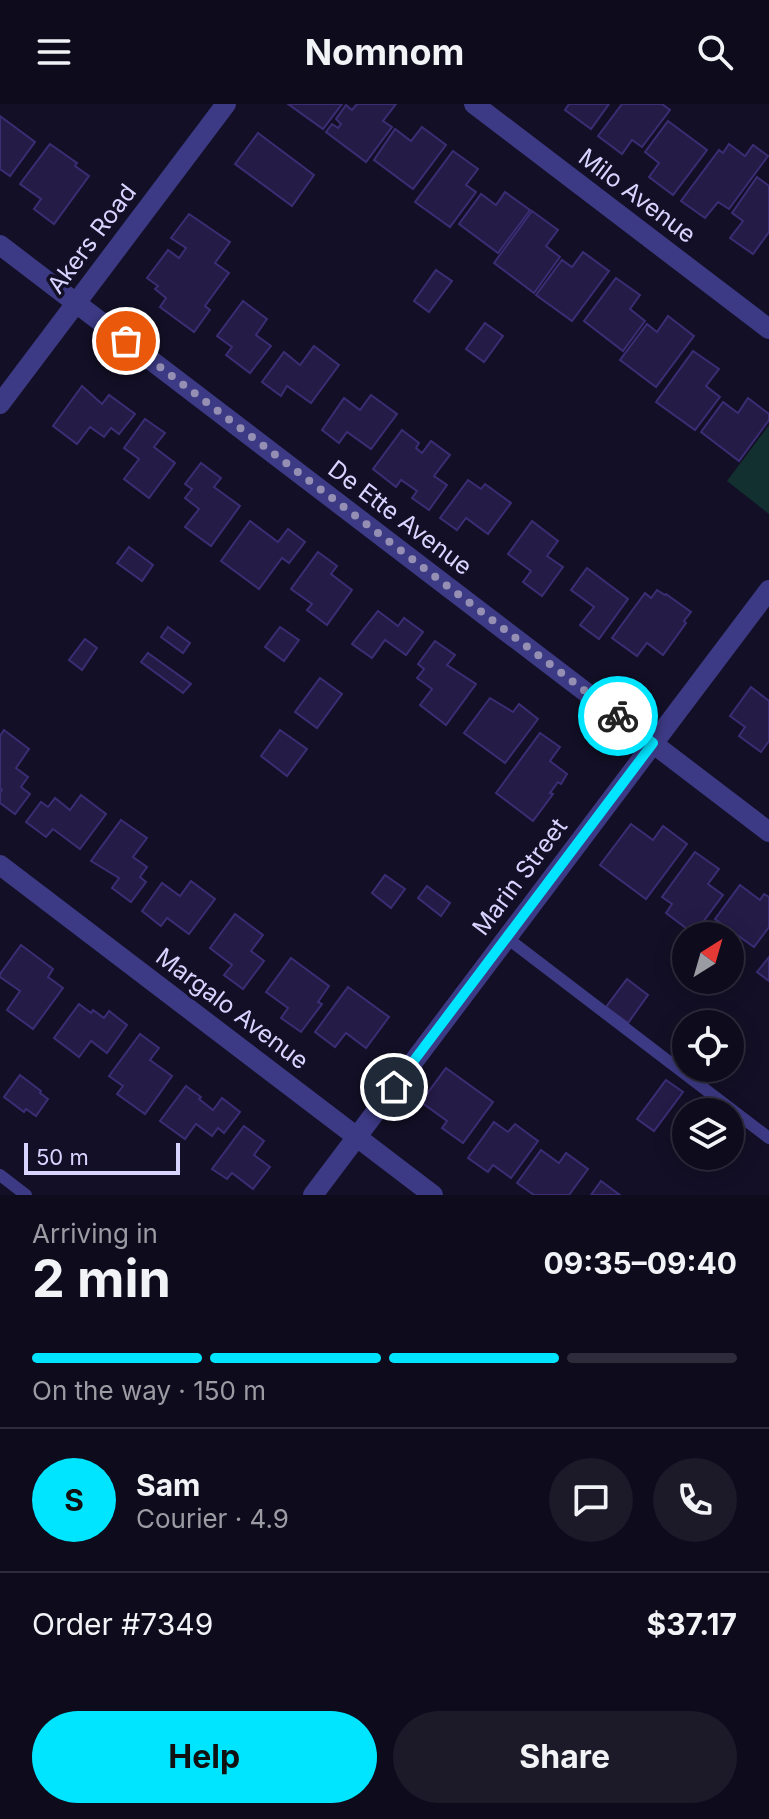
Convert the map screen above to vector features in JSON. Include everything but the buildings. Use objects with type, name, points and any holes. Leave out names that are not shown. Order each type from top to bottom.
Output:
[{"type":"street","name":"Akers Road","points":[[0,404],[226,104]]},
{"type":"street","name":"Milo Avenue","points":[[474,104],[769,329]]},
{"type":"street","name":"De Ette Avenue","points":[[0,245],[769,832]]},
{"type":"street","name":"Marin Street","points":[[313,1195],[769,590]]},
{"type":"street","name":"Margalo Avenue","points":[[0,865],[433,1195]]},
{"type":"lane","points":[[507,938],[769,1138]]},
{"type":"lane","points":[[0,1175],[26,1195]]},
{"type":"green space","points":[[769,425],[769,514],[727,481]]},
{"type":"way so far","points":[[126,341],[618,716]]},
{"type":"route","points":[[394,1087],[653,743],[618,716]]}]
